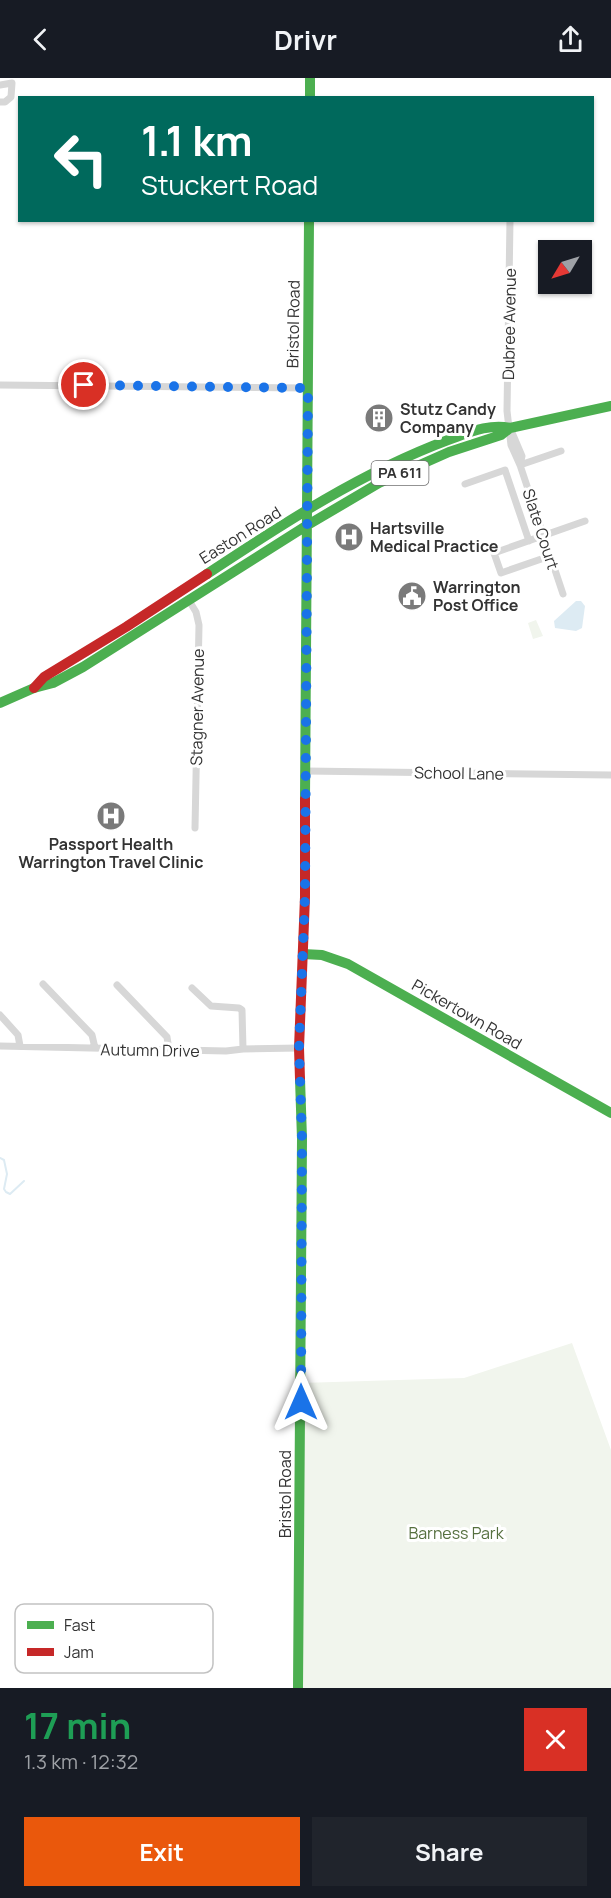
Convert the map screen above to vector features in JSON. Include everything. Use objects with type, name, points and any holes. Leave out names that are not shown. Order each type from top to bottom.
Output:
[{"type":"main road","points":[[310,78],[310,96]]},
{"type":"main road","name":"Bristol Road","points":[[298,1688],[302,1150],[299,1048],[305,897],[309,222]]},
{"type":"main road","name":"Easton Road","points":[[0,703],[34,688],[53,683],[142,631],[306,526],[404,471],[449,452],[501,435],[510,428],[611,406]]},
{"type":"main road","name":"Easton Road","points":[[34,688],[44,677],[306,511],[368,475],[408,455],[477,431],[498,425],[510,428]]},
{"type":"main road","name":"Pickertown Road","points":[[303,954],[322,955],[348,964],[610,1111]]},
{"type":"street","points":[[0,85],[12,80],[11,96],[6,102],[0,102]]},
{"type":"street","name":"Dubree Avenue","points":[[510,222],[507,411],[510,428]]},
{"type":"street","points":[[0,385],[308,388]]},
{"type":"street","name":"Slate Court","points":[[510,428],[522,456],[520,465],[563,594]]},
{"type":"street","points":[[520,465],[561,451]]},
{"type":"street","points":[[465,484],[505,470],[529,541]]},
{"type":"street","points":[[512,492],[527,487]]},
{"type":"street","points":[[550,556],[501,573],[494,552],[585,521]]},
{"type":"street","name":"Stagner Avenue","points":[[182,590],[196,612],[199,626],[195,828]]},
{"type":"street","name":"School Lane","points":[[306,771],[611,775]]},
{"type":"street","points":[[43,984],[92,1036],[95,1048]]},
{"type":"street","points":[[117,985],[167,1037],[169,1050]]},
{"type":"street","points":[[192,988],[211,1006],[242,1010],[243,1048]]},
{"type":"street","points":[[0,1015],[18,1035],[20,1046]]},
{"type":"street","name":"Autumn Drive","points":[[0,1046],[226,1052],[243,1048],[299,1048]]},
{"type":"green space","points":[[536,620],[543,636],[533,639],[528,623]]},
{"type":"green space","name":"Barness Park","points":[[572,1343],[611,1450],[611,1688],[298,1688],[301,1383],[464,1378]]},
{"type":"shaded area","points":[[576,601],[581,601],[585,606],[582,628],[576,631],[555,628],[554,621]]},
{"type":"waterway","points":[[0,1158],[4,1160],[7,1174],[4,1189],[6,1192],[10,1194],[24,1181]]},
{"type":"traffic: fast","points":[[310,78],[310,96]]},
{"type":"traffic: fast","points":[[305,799],[309,222]]},
{"type":"traffic: fast","points":[[207,574],[324,500],[416,453],[479,430],[495,427],[510,428],[611,406]]},
{"type":"traffic: fast","points":[[0,703],[34,688],[53,683],[83,667],[306,526],[379,483],[449,452],[501,435],[510,428]]},
{"type":"traffic: fast","points":[[303,954],[322,955],[348,964],[611,1113]]},
{"type":"traffic: fast","points":[[298,1688],[302,1139],[300,1079]]},
{"type":"traffic: jam","points":[[34,688],[44,677],[207,574]]},
{"type":"traffic: jam","points":[[300,1079],[305,799]]},
{"type":"place","name":"Stutz Candy Company","points":[[379,418]]},
{"type":"place","name":"Hartsville Medical Practice","points":[[349,537]]},
{"type":"place","name":"Warrington Post Office","points":[[412,596]]},
{"type":"place","name":"Passport Health Warrington Travel Clinic","points":[[111,816]]},
{"type":"route","points":[[84,385],[308,388],[305,897],[299,1048],[302,1139],[301,1402]]}]
